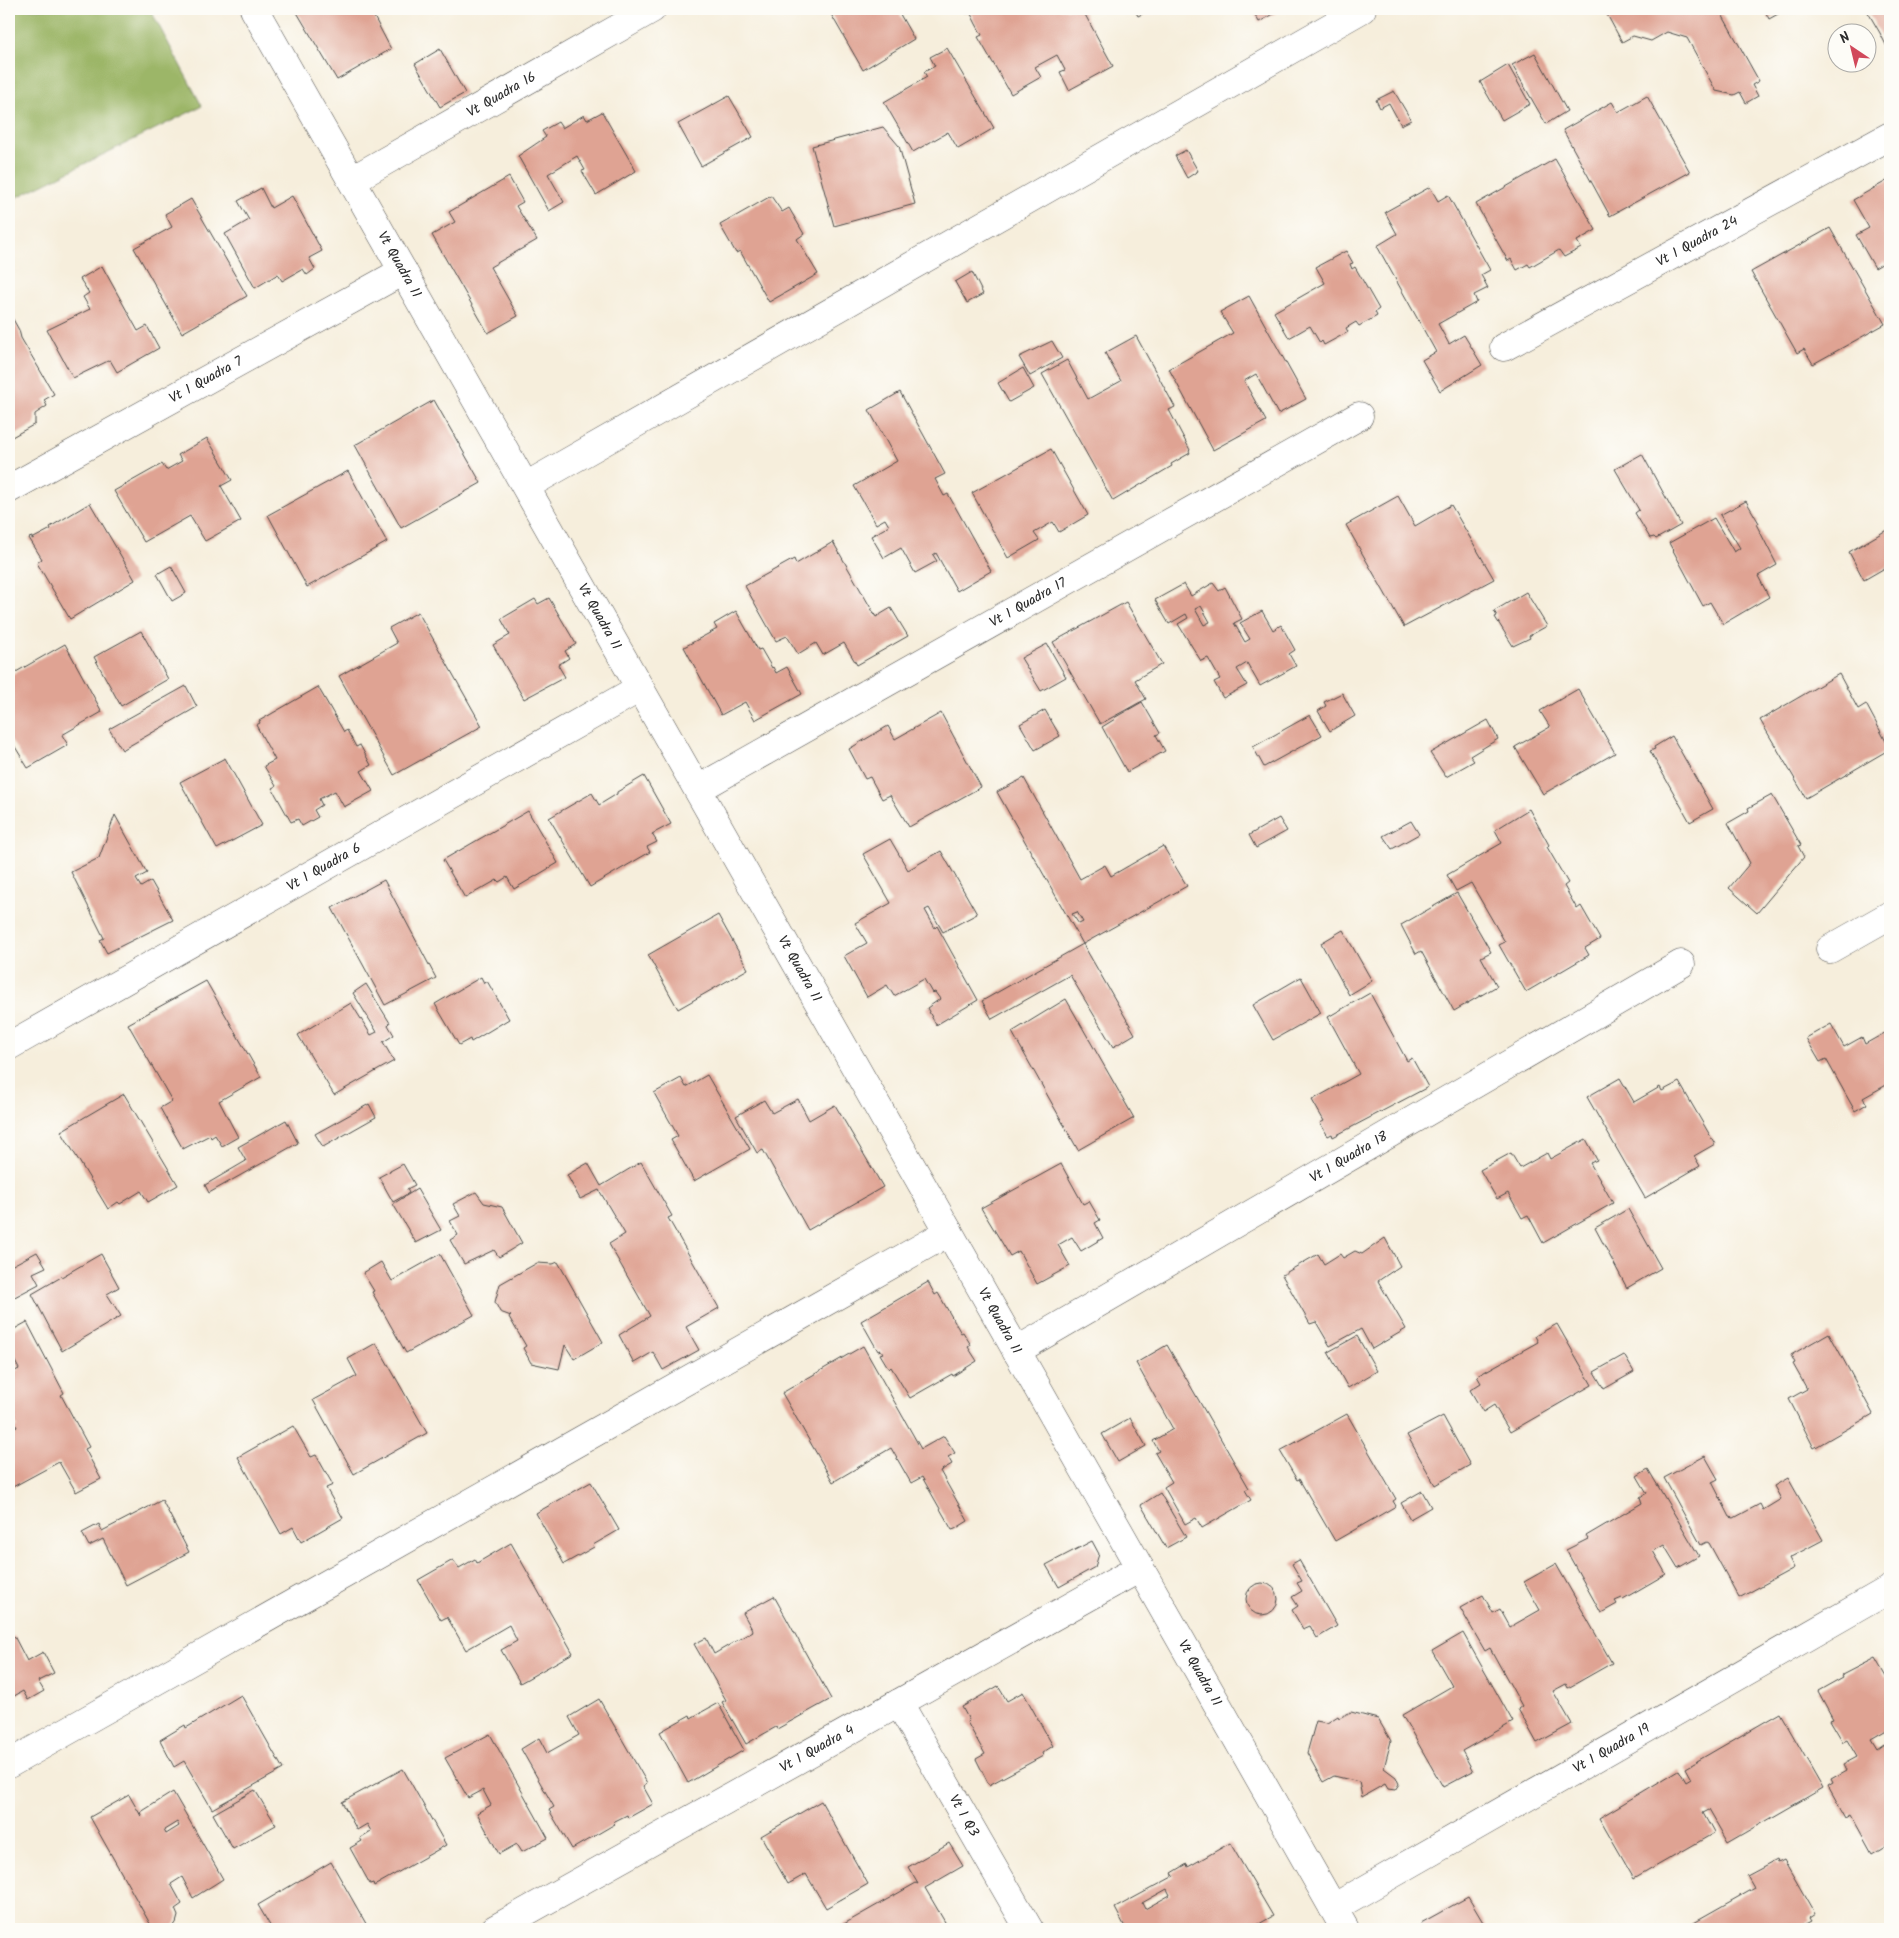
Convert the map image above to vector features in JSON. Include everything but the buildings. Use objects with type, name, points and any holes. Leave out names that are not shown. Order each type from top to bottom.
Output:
[{"type":"street","name":"Vt Quadra 11","points":[[254,9],[1339,1919]]},
{"type":"street","name":"Vt Quadra 16","points":[[352,180],[652,9]]},
{"type":"street","points":[[526,486],[1362,9]]},
{"type":"street","name":"Vt 1 Quadra 24","points":[[1504,347],[1890,136]]},
{"type":"street","name":"Vt 1 Quadra 7","points":[[9,489],[403,271]]},
{"type":"street","name":"Vt 1 Quadra 17","points":[[698,789],[1359,416]]},
{"type":"street","name":"Vt 1 Quadra 6","points":[[9,1046],[640,688]]},
{"type":"street","points":[[1830,949],[1890,915]]},
{"type":"street","name":"Vt 1 Quadra 18","points":[[1016,1351],[1681,964]]},
{"type":"street","points":[[9,1764],[949,1232]]},
{"type":"street","name":"Vt 1 Quadra 4","points":[[495,1929],[1140,1568]]},
{"type":"street","name":"Vt 1 Quadra 19","points":[[1339,1919],[1890,1590]]},
{"type":"street","name":"Vt 1 Q3","points":[[899,1703],[1029,1929]]},
{"type":"green space","points":[[9,9],[150,9],[202,106],[9,201]]}]
